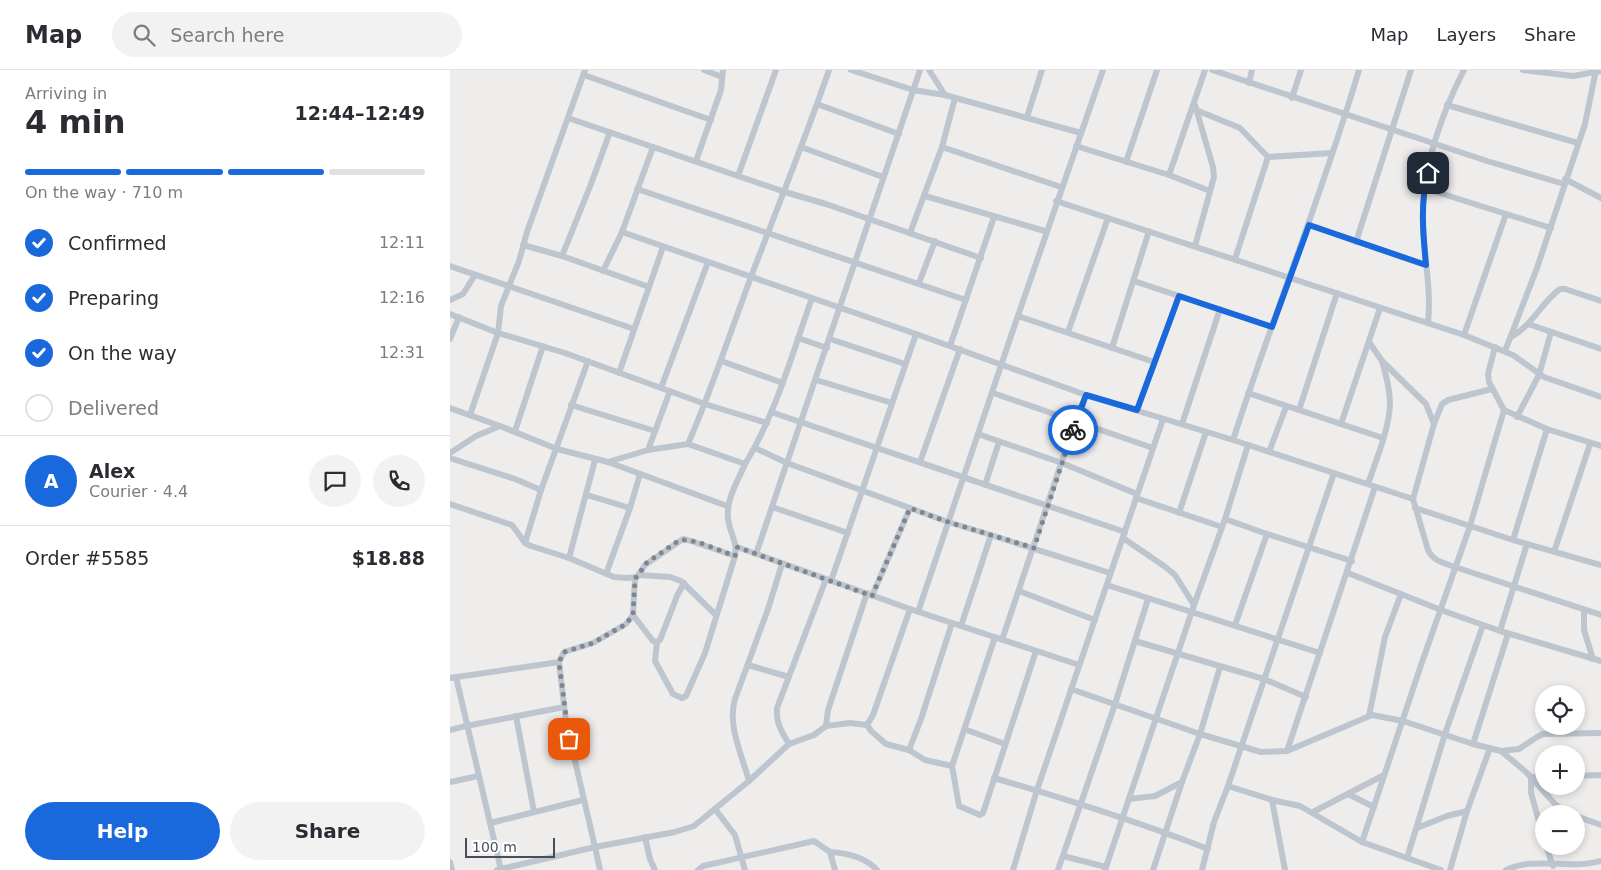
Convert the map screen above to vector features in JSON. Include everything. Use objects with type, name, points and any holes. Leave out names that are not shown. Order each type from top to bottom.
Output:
[{"type":"street","points":[[696,162],[721,90],[722,74],[704,70]]},
{"type":"street","points":[[738,176],[776,70]]},
{"type":"street","points":[[688,444],[785,192],[829,70]]},
{"type":"street","points":[[851,70],[913,90],[945,95],[1081,133]]},
{"type":"street","points":[[756,554],[920,70]]},
{"type":"street","points":[[929,70],[945,95]]},
{"type":"street","points":[[1027,117],[1042,70]]},
{"type":"street","points":[[918,612],[1045,232],[1103,70]]},
{"type":"street","points":[[1126,162],[1157,70]]},
{"type":"street","points":[[1169,175],[1195,107],[1205,70]]},
{"type":"street","points":[[1212,70],[1487,161],[1565,181],[1601,198]]},
{"type":"street","points":[[1248,83],[1252,70]]},
{"type":"street","points":[[1292,98],[1301,70]]},
{"type":"street","points":[[1233,440],[1289,277],[1309,225],[1359,70]]},
{"type":"street","points":[[1356,242],[1412,70]]},
{"type":"street","points":[[1428,322],[1429,299],[1423,212],[1424,188],[1447,105],[1464,70]]},
{"type":"street","points":[[1505,351],[1551,228],[1590,104],[1598,72],[1573,76],[1523,70]]},
{"type":"street","points":[[470,415],[498,333],[500,310],[520,261],[523,245],[585,72],[711,120]]},
{"type":"street","points":[[910,233],[942,147],[955,98]]},
{"type":"street","points":[[817,104],[899,134]]},
{"type":"street","points":[[1447,105],[1578,143]]},
{"type":"street","points":[[1195,107],[1240,128],[1268,157],[1332,154]]},
{"type":"street","points":[[1195,107],[1213,167],[1214,177],[1195,246]]},
{"type":"street","points":[[568,118],[981,258]]},
{"type":"street","points":[[562,256],[610,132]]},
{"type":"street","points":[[1076,146],[1169,175],[1210,191]]},
{"type":"street","points":[[603,271],[622,232],[653,147]]},
{"type":"street","points":[[801,147],[883,177]]},
{"type":"street","points":[[942,147],[1061,187]]},
{"type":"street","points":[[1235,259],[1268,157]]},
{"type":"street","points":[[1424,188],[1551,228]]},
{"type":"street","points":[[637,189],[966,300]]},
{"type":"street","points":[[925,196],[1045,232]]},
{"type":"street","points":[[1056,201],[1380,308],[1428,322],[1505,351],[1539,375],[1601,397]]},
{"type":"street","points":[[1464,335],[1506,214]]},
{"type":"street","points":[[950,346],[994,217]]},
{"type":"street","points":[[1068,332],[1108,218]]},
{"type":"street","points":[[1309,225],[1426,265]]},
{"type":"street","points":[[1112,348],[1148,230]]},
{"type":"street","points":[[622,232],[960,349],[1086,395],[1233,440],[1413,499]]},
{"type":"street","points":[[919,284],[935,241]]},
{"type":"street","points":[[523,245],[562,256],[649,287]]},
{"type":"street","points":[[619,373],[664,247]]},
{"type":"street","points":[[661,388],[708,262]]},
{"type":"street","points":[[450,266],[634,328]]},
{"type":"street","points":[[450,300],[463,294],[475,275]]},
{"type":"street","points":[[1134,280],[1272,327]]},
{"type":"street","points":[[1511,337],[1520,332],[1560,289],[1601,301]]},
{"type":"street","points":[[1298,410],[1337,293]]},
{"type":"street","points":[[1137,410],[1179,296]]},
{"type":"street","points":[[684,583],[660,640],[657,642],[654,658],[673,694],[684,698],[705,652],[735,556],[737,547],[731,532],[727,506],[745,464],[767,423],[812,298]]},
{"type":"street","points":[[1341,424],[1380,308]]},
{"type":"street","points":[[1182,424],[1220,310]]},
{"type":"street","points":[[450,314],[498,333],[588,361],[705,404],[767,423]]},
{"type":"street","points":[[1018,316],[1154,362]]},
{"type":"street","points":[[450,339],[459,317]]},
{"type":"street","points":[[1528,324],[1601,348]]},
{"type":"street","points":[[1517,417],[1539,375],[1551,332]]},
{"type":"street","points":[[789,744],[779,729],[776,719],[777,708],[848,533],[916,334]]},
{"type":"street","points":[[798,338],[827,348]]},
{"type":"street","points":[[830,339],[905,364]]},
{"type":"street","points":[[1369,342],[1382,361],[1426,404],[1434,424]]},
{"type":"street","points":[[515,431],[543,346]]},
{"type":"street","points":[[1494,347],[1488,374],[1492,389],[1504,410],[1547,429],[1601,446]]},
{"type":"street","points":[[920,462],[960,349]]},
{"type":"street","points":[[525,544],[541,490],[588,361]]},
{"type":"street","points":[[721,361],[783,382]]},
{"type":"street","points":[[1368,484],[1383,438],[1390,405],[1382,361]]},
{"type":"street","points":[[816,380],[892,403]]},
{"type":"street","points":[[1492,389],[1444,401],[1434,424],[1413,499],[1431,556],[1436,560],[1514,588],[1601,615]]},
{"type":"street","points":[[648,450],[670,391]]},
{"type":"street","points":[[992,393],[1153,448]]},
{"type":"street","points":[[1248,393],[1383,438]]},
{"type":"street","points":[[1002,640],[1020,591],[1075,422],[1086,395]]},
{"type":"street","points":[[572,405],[656,431]]},
{"type":"street","points":[[1269,452],[1286,406]]},
{"type":"street","points":[[450,408],[557,448],[595,460],[608,462],[727,506]]},
{"type":"street","points":[[1362,842],[1470,526],[1504,410]]},
{"type":"street","points":[[771,412],[1048,506],[1124,535],[1175,575],[1194,605]]},
{"type":"street","points":[[1013,870],[1037,790],[1163,418]]},
{"type":"street","points":[[450,453],[476,436],[500,426]]},
{"type":"street","points":[[1512,540],[1547,429]]},
{"type":"street","points":[[1179,513],[1206,432]]},
{"type":"street","points":[[978,434],[1062,463],[1179,513],[1222,527]]},
{"type":"street","points":[[985,485],[999,442]]},
{"type":"street","points":[[608,462],[648,450],[688,444],[745,464]]},
{"type":"street","points":[[1554,552],[1590,444]]},
{"type":"street","points":[[1063,856],[1106,869],[1194,605],[1226,519],[1248,445]]},
{"type":"street","points":[[755,448],[787,463],[948,522],[1034,548],[1110,574]]},
{"type":"street","points":[[450,458],[515,479],[541,490]]},
{"type":"street","points":[[569,558],[595,460]]},
{"type":"street","points":[[1202,870],[1214,822],[1310,548],[1334,473]]},
{"type":"street","points":[[606,574],[640,474]]},
{"type":"street","points":[[1287,751],[1352,561],[1375,487]]},
{"type":"street","points":[[587,494],[630,508]]},
{"type":"street","points":[[450,504],[512,525],[525,544],[569,558],[606,574],[622,578],[637,576],[670,577],[684,583],[716,614]]},
{"type":"street","points":[[772,508],[848,533]]},
{"type":"street","points":[[826,726],[828,710],[870,594],[910,508]]},
{"type":"street","points":[[1415,508],[1512,540],[1601,565]]},
{"type":"street","points":[[1226,519],[1352,561]]},
{"type":"street","points":[[1235,625],[1267,534]]},
{"type":"street","points":[[961,626],[992,535]]},
{"type":"street","points":[[600,870],[573,757],[564,707],[559,662],[564,652],[593,643],[626,624],[633,615],[637,576],[645,564],[683,540],[735,556]]},
{"type":"street","points":[[1500,630],[1527,544]]},
{"type":"street","points":[[737,547],[918,612],[1079,665]]},
{"type":"street","points":[[749,781],[736,738],[732,712],[782,564]]},
{"type":"street","points":[[1348,573],[1508,634],[1601,661]]},
{"type":"street","points":[[1107,585],[1320,653]]},
{"type":"street","points":[[1020,591],[1094,620]]},
{"type":"street","points":[[1369,716],[1385,637],[1401,594]]},
{"type":"street","points":[[1058,870],[1115,704],[1148,598]]},
{"type":"street","points":[[867,725],[876,707],[910,609]]},
{"type":"street","points":[[1584,610],[1584,630],[1593,659]]},
{"type":"street","points":[[633,615],[653,640],[657,642]]},
{"type":"street","points":[[909,750],[952,623]]},
{"type":"street","points":[[1407,858],[1445,734],[1483,625]]},
{"type":"street","points":[[1473,744],[1508,634]]},
{"type":"street","points":[[994,637],[952,766],[959,806],[980,815],[983,813],[1036,651]]},
{"type":"street","points":[[1135,641],[1264,679],[1306,697]]},
{"type":"street","points":[[559,662],[453,678],[500,870],[694,826],[749,781],[789,744],[814,735],[826,726],[850,723],[867,725],[886,744],[909,750],[925,760],[952,766]]},
{"type":"street","points":[[748,665],[789,677]]},
{"type":"street","points":[[1153,870],[1200,734],[1220,667]]},
{"type":"street","points":[[1071,689],[1200,734],[1261,752],[1287,751],[1369,716],[1377,715],[1403,721],[1502,752],[1517,763],[1556,805]]},
{"type":"street","points":[[450,730],[564,707]]},
{"type":"street","points":[[516,716],[534,812]]},
{"type":"street","points":[[964,729],[1006,744]]},
{"type":"street","points":[[1502,752],[1519,749],[1543,734],[1601,732]]},
{"type":"street","points":[[1450,870],[1467,811],[1490,748]]},
{"type":"street","points":[[1313,812],[1384,775]]},
{"type":"street","points":[[1585,776],[1601,775]]},
{"type":"street","points":[[450,782],[478,776]]},
{"type":"street","points":[[1531,777],[1535,777]]},
{"type":"street","points":[[1531,777],[1531,792],[1535,806]]},
{"type":"street","points":[[994,778],[1081,804],[1165,832],[1208,849]]},
{"type":"street","points":[[1129,799],[1155,796],[1182,782]]},
{"type":"street","points":[[1228,786],[1272,800],[1300,806],[1362,842],[1441,870]]},
{"type":"street","points":[[1348,794],[1374,807]]},
{"type":"street","points":[[490,823],[583,800]]},
{"type":"street","points":[[1272,800],[1285,870]]},
{"type":"street","points":[[714,809],[735,836],[745,870]]},
{"type":"street","points":[[1417,828],[1447,816],[1467,811]]},
{"type":"street","points":[[1585,819],[1601,825]]},
{"type":"street","points":[[645,837],[650,859],[656,870]]},
{"type":"street","points":[[698,870],[703,866],[742,856],[814,841],[830,852],[858,857],[877,870]]},
{"type":"street","points":[[830,852],[835,870]]},
{"type":"street","points":[[1549,855],[1553,866]]},
{"type":"street","points":[[1506,870],[1523,864],[1587,866],[1601,861]]},
{"type":"street","points":[[450,862],[452,870]]},
{"type":"way so far","points":[[569,739],[559,662],[562,655],[568,650],[593,643],[626,624],[633,615],[635,578],[639,575],[645,564],[678,541],[691,541],[735,556],[737,547],[872,596],[910,508],[948,522],[1034,548],[1073,430]]},
{"type":"route","points":[[1073,430],[1086,395],[1137,410],[1179,296],[1272,327],[1309,225],[1426,265],[1423,212],[1424,188],[1428,173]]}]
